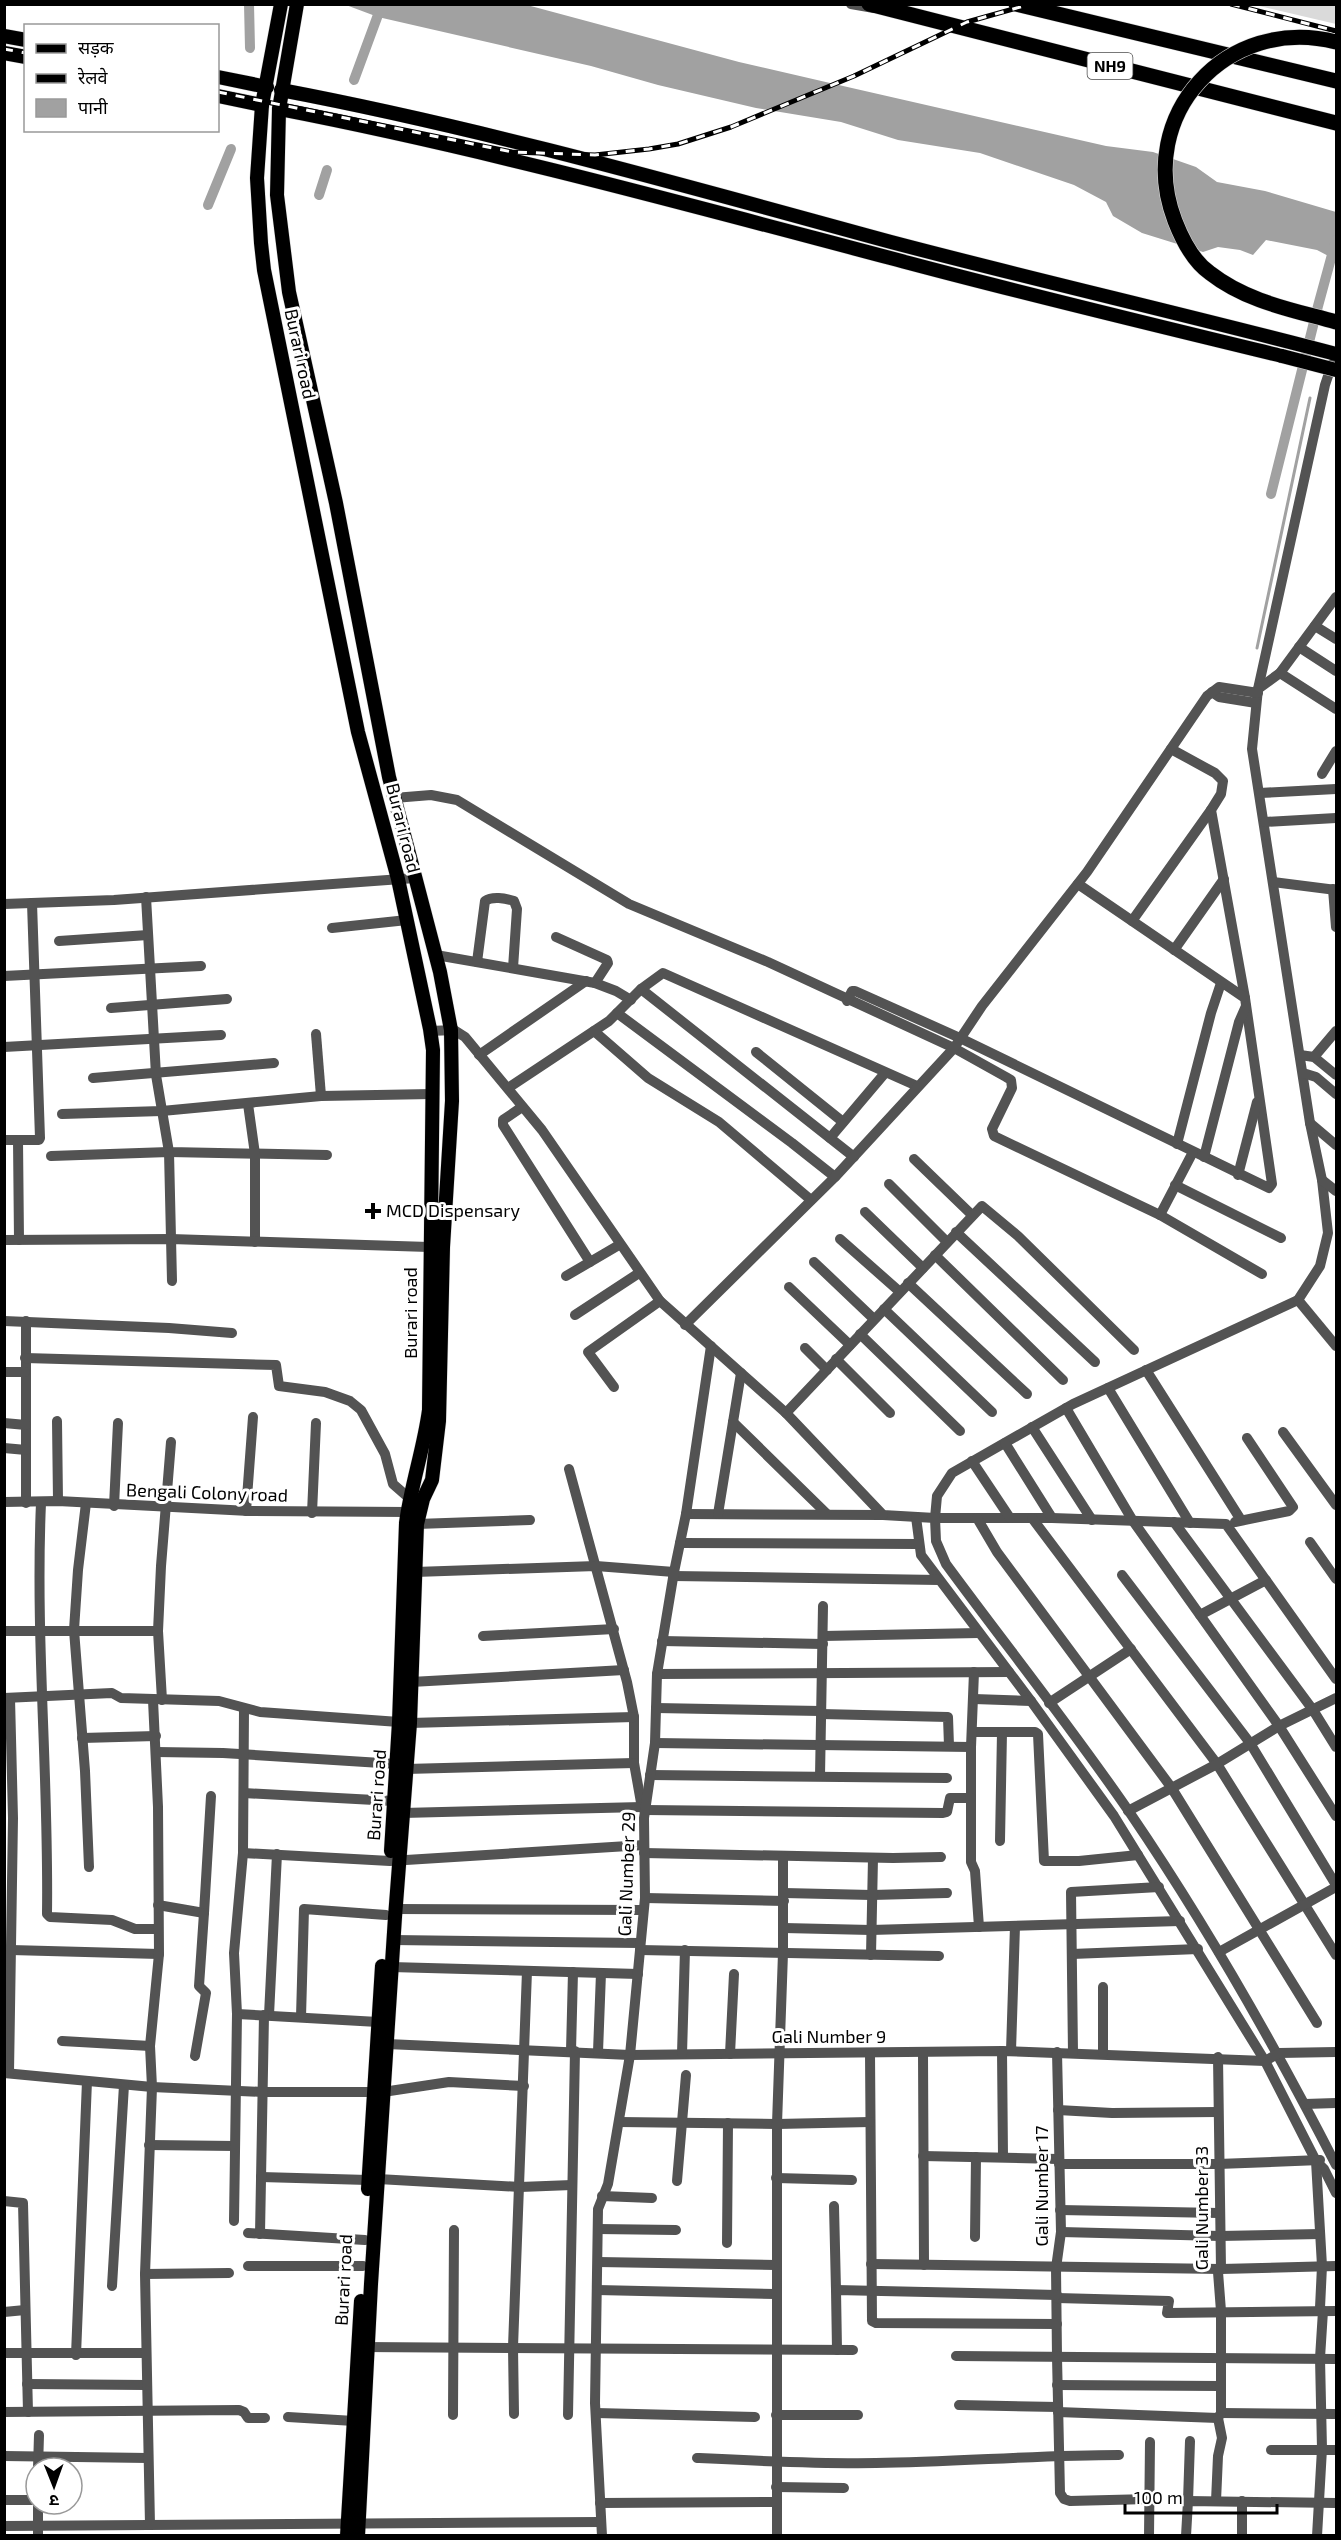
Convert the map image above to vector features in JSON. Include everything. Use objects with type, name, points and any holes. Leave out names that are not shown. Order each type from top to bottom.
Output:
[{"type":"highway","name":"NH9","points":[[1016,4],[1336,81]]},
{"type":"highway","name":"NH9","points":[[876,7],[1336,123]]},
{"type":"highway","points":[[1336,42],[1313,38],[1282,38],[1248,47],[1220,62],[1191,90],[1177,114],[1169,138],[1164,166],[1167,197],[1177,226],[1192,252],[1208,272],[1246,296],[1336,322]]},
{"type":"main road","points":[[274,89],[281,4]]},
{"type":"main road","points":[[274,89],[291,35],[297,4]]},
{"type":"main road","points":[[4,36],[24,40]]},
{"type":"main road","points":[[4,53],[24,57]]},
{"type":"main road","points":[[219,77],[403,114],[544,149],[972,263],[1336,354]]},
{"type":"main road","name":"Burari road","points":[[274,89],[262,105],[257,178],[264,270],[358,732],[398,879],[433,1050],[429,1247],[429,1410],[422,1454],[409,1498],[408,1512],[403,1813],[395,1860],[378,2022],[378,2092],[353,2530]]},
{"type":"main road","name":"Burari road","points":[[274,89],[279,109],[277,195],[289,292],[336,503],[394,798],[436,955],[451,1030],[452,1101],[443,1247],[439,1421],[432,1480],[423,1499],[417,1524],[411,1682],[405,1723]]},
{"type":"main road","points":[[219,96],[262,105]]},
{"type":"main road","points":[[279,109],[375,127],[550,168],[971,279],[1336,370]]},
{"type":"main road","points":[[430,1184],[447,1184]]},
{"type":"main road","name":"Burari road","points":[[395,1860],[393,1801],[402,1766]]},
{"type":"main road","name":"Burari road","points":[[378,2092],[387,2044],[393,1940],[391,1912]]},
{"type":"main road","name":"Burari road","points":[[353,2530],[354,2421],[363,2346],[364,2240],[373,2180]]},
{"type":"street","points":[[851,4],[876,7]]},
{"type":"street","points":[[923,2156],[1003,2157],[1059,2162],[1218,2164],[1335,2160],[1305,2104],[1198,1949],[1114,1816],[1031,1701],[939,1580],[921,1555],[918,1544],[926,1518],[945,1480],[951,1473],[1066,1408],[1298,1300],[1320,1266],[1332,1236],[1310,1123],[1252,749],[1254,696],[1331,386],[1332,364],[1336,363]]},
{"type":"street","points":[[685,1325],[834,1178],[957,1043],[1078,884],[1171,749],[1217,692],[1254,696],[1280,673],[1336,597]]},
{"type":"street","points":[[1315,626],[1336,639]]},
{"type":"street","points":[[1299,647],[1336,671]]},
{"type":"street","points":[[1280,673],[1336,708]]},
{"type":"street","points":[[1132,921],[1221,794],[1222,781],[1215,773],[1171,749]]},
{"type":"street","points":[[1322,774],[1336,751]]},
{"type":"street","points":[[1260,793],[1336,789]]},
{"type":"street","points":[[394,798],[440,796],[458,800],[629,904],[957,1043],[1177,1144],[1191,1156],[1204,1157],[1268,1188],[1272,1187],[1246,1002],[1211,810]]},
{"type":"street","points":[[1264,822],[1336,818]]},
{"type":"street","points":[[4,904],[146,897],[415,878]]},
{"type":"street","points":[[1174,950],[1224,879]]},
{"type":"street","points":[[1273,882],[1335,889],[1336,927]]},
{"type":"street","points":[[1078,884],[1246,1002]]},
{"type":"street","points":[[146,897],[156,1075],[169,1152],[172,1281]]},
{"type":"street","points":[[477,962],[485,901],[491,898],[509,899],[514,900],[517,909],[513,968]]},
{"type":"street","points":[[4,1140],[40,1139],[32,903]]},
{"type":"street","points":[[332,928],[407,920]]},
{"type":"street","points":[[59,940],[148,935]]},
{"type":"street","points":[[479,1055],[591,982],[608,963],[608,960],[556,937]]},
{"type":"street","points":[[436,955],[591,982],[616,990],[631,1000]]},
{"type":"street","points":[[4,976],[201,966]]},
{"type":"street","points":[[508,1088],[594,1031],[658,975],[665,974],[917,1086]]},
{"type":"street","points":[[1177,1144],[1211,1012],[1221,983]]},
{"type":"street","points":[[641,989],[854,1157]]},
{"type":"street","points":[[111,1008],[227,999]]},
{"type":"street","points":[[1204,1157],[1246,1002]]},
{"type":"street","points":[[617,1013],[792,1143],[834,1178]]},
{"type":"street","points":[[430,1030],[451,1030],[465,1037],[542,1130],[619,1245],[660,1301],[786,1413],[883,1515]]},
{"type":"street","points":[[594,1031],[648,1078],[719,1122],[811,1200]]},
{"type":"street","points":[[1314,1057],[1336,1031]]},
{"type":"street","points":[[316,1034],[321,1096]]},
{"type":"street","points":[[4,1047],[221,1035]]},
{"type":"street","points":[[957,1043],[1011,1080],[1012,1088],[992,1129],[994,1136],[1160,1215],[1262,1274]]},
{"type":"street","points":[[756,1052],[843,1122]]},
{"type":"street","points":[[1300,1054],[1314,1057],[1336,1075]]},
{"type":"street","points":[[93,1078],[156,1075],[274,1063]]},
{"type":"street","points":[[830,1138],[885,1072]]},
{"type":"street","points":[[1303,1074],[1316,1077],[1336,1094]]},
{"type":"street","points":[[62,1114],[162,1111],[321,1096],[432,1094]]},
{"type":"street","points":[[1238,1175],[1258,1097]]},
{"type":"street","points":[[248,1104],[255,1154],[255,1242]]},
{"type":"street","points":[[522,1107],[503,1120],[503,1125],[590,1262]]},
{"type":"street","points":[[1310,1123],[1336,1145]]},
{"type":"street","points":[[18,1140],[19,1240]]},
{"type":"street","points":[[51,1156],[169,1152],[327,1155]]},
{"type":"street","points":[[1160,1215],[1191,1156]]},
{"type":"street","points":[[914,1159],[972,1215]]},
{"type":"street","points":[[1322,1180],[1336,1191]]},
{"type":"street","points":[[889,1184],[947,1242]]},
{"type":"street","points":[[1175,1185],[1281,1238]]},
{"type":"street","points":[[786,1413],[980,1206],[985,1206],[1134,1350]]},
{"type":"street","points":[[865,1212],[923,1268]]},
{"type":"street","points":[[956,1232],[1095,1362]]},
{"type":"street","points":[[4,1240],[171,1239],[429,1247]]},
{"type":"street","points":[[840,1239],[900,1292]]},
{"type":"street","points":[[566,1276],[619,1245]]},
{"type":"street","points":[[935,1255],[1064,1380]]},
{"type":"street","points":[[814,1262],[874,1319]]},
{"type":"street","points":[[575,1315],[639,1273]]},
{"type":"street","points":[[908,1283],[1028,1394]]},
{"type":"street","points":[[789,1287],[850,1346]]},
{"type":"street","points":[[1298,1300],[1336,1346]]},
{"type":"street","points":[[614,1387],[588,1351],[660,1301]]},
{"type":"street","points":[[884,1309],[992,1412]]},
{"type":"street","points":[[4,1321],[231,1333]]},
{"type":"street","points":[[26,1321],[26,1503]]},
{"type":"street","points":[[860,1334],[960,1431]]},
{"type":"street","name":"Gali Number 29","points":[[602,2535],[596,2408],[598,2209],[608,2184],[630,2055],[645,1898],[644,1811],[655,1743],[657,1674],[673,1574],[686,1514],[711,1346]]},
{"type":"street","points":[[805,1348],[827,1370]]},
{"type":"street","points":[[25,1358],[276,1365],[279,1386],[309,1388],[337,1395],[361,1410],[385,1454],[393,1484],[409,1498]]},
{"type":"street","points":[[837,1359],[890,1413]]},
{"type":"street","points":[[1146,1370],[1242,1520]]},
{"type":"street","points":[[4,1372],[25,1372]]},
{"type":"street","points":[[718,1514],[741,1373]]},
{"type":"street","points":[[1108,1388],[1190,1522]]},
{"type":"street","points":[[1066,1408],[1133,1521],[1279,1726],[1336,1816]]},
{"type":"street","points":[[246,1511],[252,1417]]},
{"type":"street","points":[[57,1421],[58,1501]]},
{"type":"street","points":[[733,1422],[827,1514]]},
{"type":"street","points":[[4,1423],[26,1425]]},
{"type":"street","points":[[114,1506],[118,1423]]},
{"type":"street","points":[[312,1513],[316,1423]]},
{"type":"street","points":[[1032,1427],[1092,1520]]},
{"type":"street","points":[[1283,1432],[1336,1505]]},
{"type":"street","points":[[686,1514],[1052,1518],[1226,1524],[1289,1511],[1293,1508],[1247,1438]]},
{"type":"street","points":[[150,2525],[144,2274],[152,2087],[150,2046],[159,1954],[156,1752],[158,1631],[171,1442]]},
{"type":"street","points":[[1005,1443],[1052,1518]]},
{"type":"street","points":[[4,1448],[26,1450]]},
{"type":"street","points":[[972,1461],[1010,1518]]},
{"type":"street","points":[[569,1469],[624,1670],[634,1717],[634,1763],[644,1811]]},
{"type":"street","name":"Bengali Colony road","points":[[4,1502],[58,1501],[114,1506],[312,1513],[408,1512]]},
{"type":"street","points":[[41,1503],[38,1569],[48,1852],[48,1916],[112,1920],[135,1929],[158,1929]]},
{"type":"street","points":[[86,1503],[74,1630],[89,1867]]},
{"type":"street","points":[[926,1518],[946,1564],[1128,1811],[1219,1952],[1273,2057],[1316,2161],[1322,2266],[1320,2308],[1323,2311],[1320,2358],[1322,2449],[1317,2535]]},
{"type":"street","points":[[977,1518],[997,1552],[1172,1786],[1317,2023]]},
{"type":"street","points":[[1032,1518],[1217,1764],[1336,1955]]},
{"type":"street","points":[[417,1524],[530,1520]]},
{"type":"street","points":[[1174,1522],[1313,1710],[1336,1747]]},
{"type":"street","points":[[1226,1524],[1336,1679]]},
{"type":"street","points":[[1310,1542],[1336,1579]]},
{"type":"street","points":[[680,1543],[918,1544]]},
{"type":"street","points":[[415,1572],[596,1566],[673,1574],[939,1580]]},
{"type":"street","points":[[1122,1575],[1250,1743],[1336,1886],[1219,1952]]},
{"type":"street","points":[[1200,1616],[1266,1580]]},
{"type":"street","points":[[820,1776],[824,1606]]},
{"type":"street","points":[[483,1636],[614,1629]]},
{"type":"street","points":[[4,1631],[158,1631]]},
{"type":"street","points":[[662,1641],[823,1640],[980,1634]]},
{"type":"street","points":[[1049,1703],[1131,1649]]},
{"type":"street","points":[[411,1682],[624,1670]]},
{"type":"street","points":[[974,1672],[971,1747],[971,1862],[975,1871],[979,1927]]},
{"type":"street","points":[[657,1674],[1009,1672]]},
{"type":"street","points":[[524,2086],[449,2082],[378,2092],[263,2092],[124,2085],[7,2073],[13,1818],[7,1698],[112,1693],[118,1698],[219,1701],[260,1712],[405,1723],[634,1717]]},
{"type":"street","points":[[1128,1811],[1217,1764],[1279,1726],[1336,1698]]},
{"type":"street","points":[[974,1699],[1031,1701]]},
{"type":"street","points":[[656,1708],[948,1717],[949,1746]]},
{"type":"street","points":[[234,2221],[237,2014],[234,1953],[243,1853],[244,1709]]},
{"type":"street","points":[[972,1732],[1035,1732],[1038,1734],[1044,1861],[1079,1861],[1138,1855]]},
{"type":"street","points":[[1000,1841],[1002,1732]]},
{"type":"street","points":[[82,1738],[156,1736]]},
{"type":"street","points":[[655,1743],[971,1747]]},
{"type":"street","points":[[156,1752],[244,1755],[402,1766],[634,1763]]},
{"type":"street","points":[[650,1775],[947,1778]]},
{"type":"street","points":[[244,1793],[393,1801]]},
{"type":"street","points":[[195,2056],[206,1993],[200,1986],[211,1796]]},
{"type":"street","points":[[403,1813],[644,1811],[943,1813],[947,1812],[950,1798],[971,1798]]},
{"type":"street","points":[[243,1853],[395,1860],[644,1849],[783,1856],[941,1857]]},
{"type":"street","points":[[260,2234],[266,2015],[277,1854]]},
{"type":"street","points":[[777,2535],[776,2178],[784,1928],[783,1856]]},
{"type":"street","points":[[871,1955],[873,1858]]},
{"type":"street","points":[[1073,2053],[1071,1892],[1159,1887]]},
{"type":"street","points":[[645,1898],[947,1893]]},
{"type":"street","points":[[158,1905],[204,1913]]},
{"type":"street","points":[[301,2017],[304,1910],[391,1912],[644,1910]]},
{"type":"street","points":[[784,1928],[871,1930],[1180,1921]]},
{"type":"street","points":[[1003,2157],[1014,1926]]},
{"type":"street","points":[[393,1940],[939,1956]]},
{"type":"street","points":[[1072,1954],[1198,1949]]},
{"type":"street","points":[[11,1950],[159,1954]]},
{"type":"street","points":[[681,2054],[686,1950]]},
{"type":"street","points":[[392,1967],[639,1974]]},
{"type":"street","points":[[514,2414],[513,2347],[526,2049],[527,1971]]},
{"type":"street","points":[[568,2415],[573,1972]]},
{"type":"street","points":[[598,2052],[601,1973]]},
{"type":"street","points":[[730,2054],[734,1974]]},
{"type":"street","points":[[1103,1987],[1103,2054]]},
{"type":"street","points":[[237,2014],[378,2022]]},
{"type":"street","points":[[62,2041],[150,2046]]},
{"type":"street","name":"Gali Number 9","points":[[387,2044],[630,2055],[1007,2051],[1273,2057],[1336,2052]]},
{"type":"street","name":"Gali Number 17","points":[[1057,2052],[1061,2232],[1056,2268],[1060,2493],[1064,2499],[1149,2499]]},
{"type":"street","points":[[870,2053],[872,2321],[876,2323],[1057,2324]]},
{"type":"street","points":[[923,2053],[924,2265]]},
{"type":"street","name":"Gali Number 33","points":[[1216,2501],[1218,2456],[1222,2438],[1219,2416],[1222,2358],[1218,2272],[1221,2269],[1219,2213],[1221,2174],[1218,2164],[1218,2057]]},
{"type":"street","points":[[677,2181],[686,2075]]},
{"type":"street","points":[[76,2355],[87,2081]]},
{"type":"street","points":[[112,2286],[124,2085]]},
{"type":"street","points":[[1305,2104],[1336,2103]]},
{"type":"street","points":[[1058,2110],[1122,2113],[1218,2112]]},
{"type":"street","points":[[619,2122],[777,2124],[870,2122]]},
{"type":"street","points":[[727,2243],[728,2123]]},
{"type":"street","points":[[149,2145],[235,2146]]},
{"type":"street","points":[[975,2237],[976,2157]]},
{"type":"street","points":[[1316,2161],[1324,2169],[1336,2193]]},
{"type":"street","points":[[261,2177],[520,2187],[572,2185]]},
{"type":"street","points":[[776,2178],[852,2180]]},
{"type":"street","points":[[602,2196],[652,2198]]},
{"type":"street","points":[[4,2201],[23,2203],[28,2412]]},
{"type":"street","points":[[834,2206],[837,2350]]},
{"type":"street","points":[[1060,2210],[1219,2213]]},
{"type":"street","points":[[598,2229],[676,2230]]},
{"type":"street","points":[[453,2415],[454,2230]]},
{"type":"street","points":[[1061,2232],[1220,2236],[1320,2234]]},
{"type":"street","points":[[248,2234],[364,2240]]},
{"type":"street","points":[[598,2262],[776,2265]]},
{"type":"street","points":[[871,2264],[1221,2269],[1336,2266]]},
{"type":"street","points":[[248,2266],[363,2266]]},
{"type":"street","points":[[144,2274],[229,2273]]},
{"type":"street","points":[[597,2290],[776,2294]]},
{"type":"street","points":[[836,2290],[1169,2301],[1167,2313],[1336,2312]]},
{"type":"street","points":[[4,2312],[25,2310]]},
{"type":"street","points":[[363,2346],[854,2350]]},
{"type":"street","points":[[4,2353],[76,2355],[146,2353]]},
{"type":"street","points":[[956,2356],[1336,2359]]},
{"type":"street","points":[[27,2384],[146,2385]]},
{"type":"street","points":[[1057,2385],[1220,2386]]},
{"type":"street","points":[[959,2405],[1219,2416],[1336,2414]]},
{"type":"street","points":[[596,2408],[755,2417]]},
{"type":"street","points":[[4,2412],[239,2410],[248,2418],[265,2418]]},
{"type":"street","points":[[776,2415],[858,2415]]},
{"type":"street","points":[[288,2417],[354,2421]]},
{"type":"street","points":[[38,2456],[39,2435]]},
{"type":"street","points":[[1186,2535],[1190,2441]]},
{"type":"street","points":[[1149,2535],[1150,2442]]},
{"type":"street","points":[[1271,2450],[1336,2450]]},
{"type":"street","points":[[697,2458],[776,2463],[878,2463],[1060,2455],[1119,2455]]},
{"type":"street","points":[[4,2456],[24,2460]]},
{"type":"street","points":[[84,2460],[148,2458]]},
{"type":"street","points":[[777,2487],[844,2488]]},
{"type":"street","points":[[4,2500],[24,2500]]},
{"type":"street","points":[[1188,2501],[1336,2503]]},
{"type":"street","points":[[1242,2501],[1242,2535]]},
{"type":"street","points":[[600,2503],[777,2502]]},
{"type":"street","points":[[4,2526],[38,2531],[94,2530],[150,2525],[195,2530],[353,2530],[601,2522]]},
{"type":"shaded area","points":[[1255,5],[1336,5],[1336,24]]},
{"type":"water","points":[[346,5],[527,5],[739,62],[1106,146],[1153,152],[1196,167],[1217,182],[1265,191],[1336,212],[1336,260],[1317,250],[1266,240],[1253,255],[1240,250],[1218,247],[1203,252],[1142,233],[1113,216],[1106,202],[1074,185],[980,153],[898,140],[841,122],[756,108],[658,85],[591,66],[378,17]]},
{"type":"waterway","points":[[249,4],[250,48]]},
{"type":"waterway","points":[[354,80],[382,4]]},
{"type":"waterway","points":[[208,205],[231,149]]},
{"type":"waterway","points":[[319,195],[327,170]]},
{"type":"waterway","points":[[1271,494],[1336,240]]},
{"type":"waterway","points":[[1257,648],[1310,398]]},
{"type":"railway","points":[[219,92],[512,152],[595,155],[678,144],[731,127],[854,76],[967,22],[1031,4]]},
{"type":"railway","points":[[1231,4],[1336,31]]},
{"type":"railway","points":[[4,49],[24,53]]},
{"type":"place","name":"MCD Dispensary","points":[[373,1211]]}]
